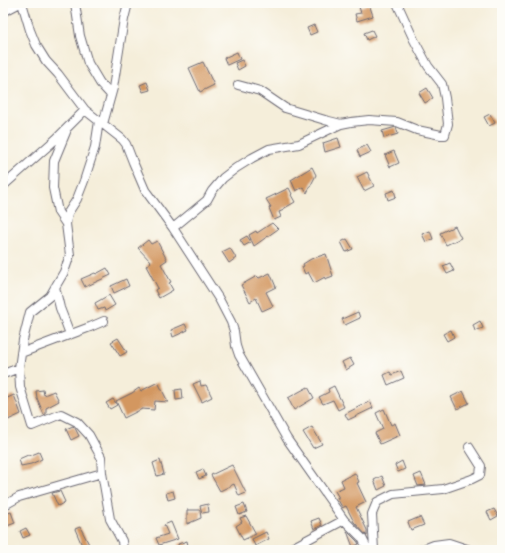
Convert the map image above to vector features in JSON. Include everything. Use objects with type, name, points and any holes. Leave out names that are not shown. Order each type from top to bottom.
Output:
[{"type":"street","points":[[3,12],[21,3],[36,45],[46,61],[58,74],[85,110],[122,139],[126,144],[145,190],[173,228],[219,299],[231,322],[236,346],[243,364],[287,439],[344,520],[362,538],[368,550]]},
{"type":"street","points":[[76,3],[80,36],[88,63],[100,83],[111,95]]},
{"type":"street","points":[[123,550],[122,541],[110,519],[102,473],[101,457],[89,435],[77,422],[61,414],[32,426],[20,387],[19,368],[23,340],[30,312],[50,296],[64,272],[70,256],[66,224],[68,213],[77,199],[84,182],[113,88],[128,3]]},
{"type":"street","points":[[173,228],[207,200],[212,191],[223,178],[252,158],[269,149],[299,144],[341,124],[369,120],[397,122],[417,130],[445,135],[448,124],[442,84],[428,66],[397,3]]},
{"type":"street","points":[[238,85],[260,91],[285,108],[341,124]]},
{"type":"street","points":[[3,186],[85,110]]},
{"type":"street","points":[[66,224],[58,212],[52,188],[54,161],[67,127]]},
{"type":"street","points":[[55,287],[60,308],[70,334]]},
{"type":"street","points":[[21,353],[104,321]]},
{"type":"street","points":[[3,373],[19,368]]},
{"type":"street","points":[[374,550],[372,514],[377,502],[393,494],[443,489],[480,475],[482,466],[469,447]]},
{"type":"street","points":[[3,506],[19,497],[102,473]]},
{"type":"street","points":[[288,550],[344,520]]},
{"type":"street","points":[[421,550],[434,545],[449,543],[470,550]]},
{"type":"building","points":[[369,4],[373,16],[357,21],[355,14],[361,13],[359,7]]},
{"type":"building","points":[[314,25],[317,32],[310,35],[307,28]]},
{"type":"building","points":[[372,30],[375,36],[367,40],[364,33]]},
{"type":"building","points":[[237,52],[240,59],[227,65],[224,58]]},
{"type":"building","points":[[242,60],[245,66],[238,70],[235,63]]},
{"type":"building","points":[[203,62],[214,85],[200,92],[189,68]]},
{"type":"building","points":[[147,82],[150,90],[143,92],[140,85]]},
{"type":"building","points":[[427,88],[433,98],[425,103],[419,93]]},
{"type":"building","points":[[490,114],[495,123],[489,126],[484,117]]},
{"type":"building","points":[[396,127],[398,134],[384,138],[382,131]]},
{"type":"building","points":[[338,138],[341,147],[325,152],[323,143]]},
{"type":"building","points":[[367,145],[371,152],[360,157],[357,150]]},
{"type":"building","points":[[394,151],[399,163],[390,167],[385,155]]},
{"type":"building","points":[[312,167],[316,175],[307,193],[303,187],[296,191],[291,180]]},
{"type":"building","points":[[367,172],[374,186],[364,191],[357,177]]},
{"type":"building","points":[[289,188],[295,202],[279,212],[281,217],[274,220],[269,208],[271,207],[266,199]]},
{"type":"building","points":[[394,190],[396,197],[388,200],[386,193]]},
{"type":"building","points":[[272,223],[278,229],[254,246],[249,235],[256,231],[257,233]]},
{"type":"building","points":[[455,226],[461,238],[446,245],[440,233]]},
{"type":"building","points":[[430,231],[433,239],[426,242],[422,234]]},
{"type":"building","points":[[247,236],[251,242],[244,246],[240,240]]},
{"type":"building","points":[[347,239],[353,249],[346,252],[341,242]]},
{"type":"building","points":[[148,240],[151,244],[157,241],[167,260],[161,264],[171,282],[169,283],[173,290],[159,298],[155,290],[158,288],[146,266],[151,262],[138,248]]},
{"type":"building","points":[[230,248],[236,258],[229,263],[222,252]]},
{"type":"building","points":[[326,254],[333,276],[325,279],[325,277],[314,283],[308,272],[305,274],[302,267],[304,266],[303,264],[311,259]]},
{"type":"building","points":[[450,263],[454,271],[447,274],[443,266]]},
{"type":"building","points":[[107,268],[111,275],[85,287],[81,279],[95,273],[96,274]]},
{"type":"building","points":[[270,273],[276,287],[266,292],[273,306],[262,311],[256,298],[250,302],[241,285],[257,276],[259,278]]},
{"type":"building","points":[[126,279],[129,286],[114,293],[111,286]]},
{"type":"building","points":[[109,295],[115,305],[105,311],[104,308],[98,310],[95,303]]},
{"type":"building","points":[[358,312],[360,318],[345,325],[342,319]]},
{"type":"building","points":[[480,321],[483,328],[475,331],[473,325]]},
{"type":"building","points":[[185,324],[188,330],[173,337],[171,330]]},
{"type":"building","points":[[451,330],[454,337],[447,341],[443,334]]},
{"type":"building","points":[[118,338],[127,352],[120,356],[111,342]]},
{"type":"building","points":[[350,358],[354,365],[346,370],[342,362]]},
{"type":"building","points":[[401,371],[404,378],[388,385],[384,375],[390,372],[392,375]]},
{"type":"building","points":[[200,381],[201,386],[206,385],[212,397],[202,402],[193,384]]},
{"type":"building","points":[[158,382],[168,402],[155,401],[154,410],[142,409],[124,418],[116,401],[139,388],[141,391]]},
{"type":"building","points":[[334,386],[344,407],[338,410],[333,400],[323,404],[319,397],[329,392],[328,389]]},
{"type":"building","points":[[308,387],[314,398],[294,410],[288,398]]},
{"type":"building","points":[[182,389],[183,399],[176,400],[175,390]]},
{"type":"building","points":[[43,390],[44,395],[54,391],[59,401],[46,408],[46,414],[44,415],[37,398],[36,391]]},
{"type":"building","points":[[463,391],[469,403],[457,409],[451,397]]},
{"type":"building","points":[[14,395],[21,414],[8,420],[3,411],[3,400]]},
{"type":"building","points":[[113,399],[117,405],[110,409],[106,403]]},
{"type":"building","points":[[370,401],[373,408],[348,420],[345,414]]},
{"type":"building","points":[[384,409],[391,425],[395,423],[400,435],[380,444],[375,433],[383,429],[376,413]]},
{"type":"building","points":[[73,426],[79,436],[71,440],[66,429]]},
{"type":"building","points":[[312,427],[322,444],[313,448],[303,432]]},
{"type":"building","points":[[39,452],[42,459],[31,464],[21,466],[19,459]]},
{"type":"building","points":[[160,460],[164,474],[157,476],[153,463]]},
{"type":"building","points":[[402,461],[405,469],[398,472],[395,465]]},
{"type":"building","points":[[232,465],[246,493],[239,496],[234,484],[220,491],[211,475]]},
{"type":"building","points":[[203,469],[206,476],[199,479],[196,472]]},
{"type":"building","points":[[355,473],[359,482],[357,483],[366,502],[356,507],[367,530],[367,536],[354,522],[346,506],[342,508],[335,491],[344,487],[341,480]]},
{"type":"building","points":[[421,473],[426,485],[418,486],[414,476]]},
{"type":"building","points":[[382,476],[386,486],[378,490],[374,480]]},
{"type":"building","points":[[60,491],[65,502],[58,506],[52,493]]},
{"type":"building","points":[[173,491],[175,498],[168,500],[166,493]]},
{"type":"building","points":[[208,504],[209,512],[202,513],[200,506]]},
{"type":"building","points":[[244,504],[247,512],[239,515],[236,507]]},
{"type":"building","points":[[494,509],[498,516],[491,520],[487,512]]},
{"type":"building","points":[[187,510],[200,510],[201,518],[187,524]]},
{"type":"building","points":[[11,512],[15,523],[7,526],[5,522],[3,523],[3,515]]},
{"type":"building","points":[[246,516],[256,534],[243,540],[236,526],[242,522],[240,518]]},
{"type":"building","points":[[420,517],[424,525],[411,530],[408,522]]},
{"type":"building","points":[[319,518],[322,525],[314,529],[311,521]]},
{"type":"building","points":[[171,522],[178,539],[159,545],[156,538],[168,534],[164,525]]},
{"type":"building","points":[[80,527],[92,550],[84,550],[75,529]]},
{"type":"building","points":[[26,528],[30,535],[23,538],[20,531]]},
{"type":"building","points":[[347,531],[357,541],[359,544],[353,547]]},
{"type":"building","points":[[266,532],[269,539],[255,546],[252,539]]},
{"type":"building","points":[[187,541],[189,550],[180,550],[178,544]]}]
